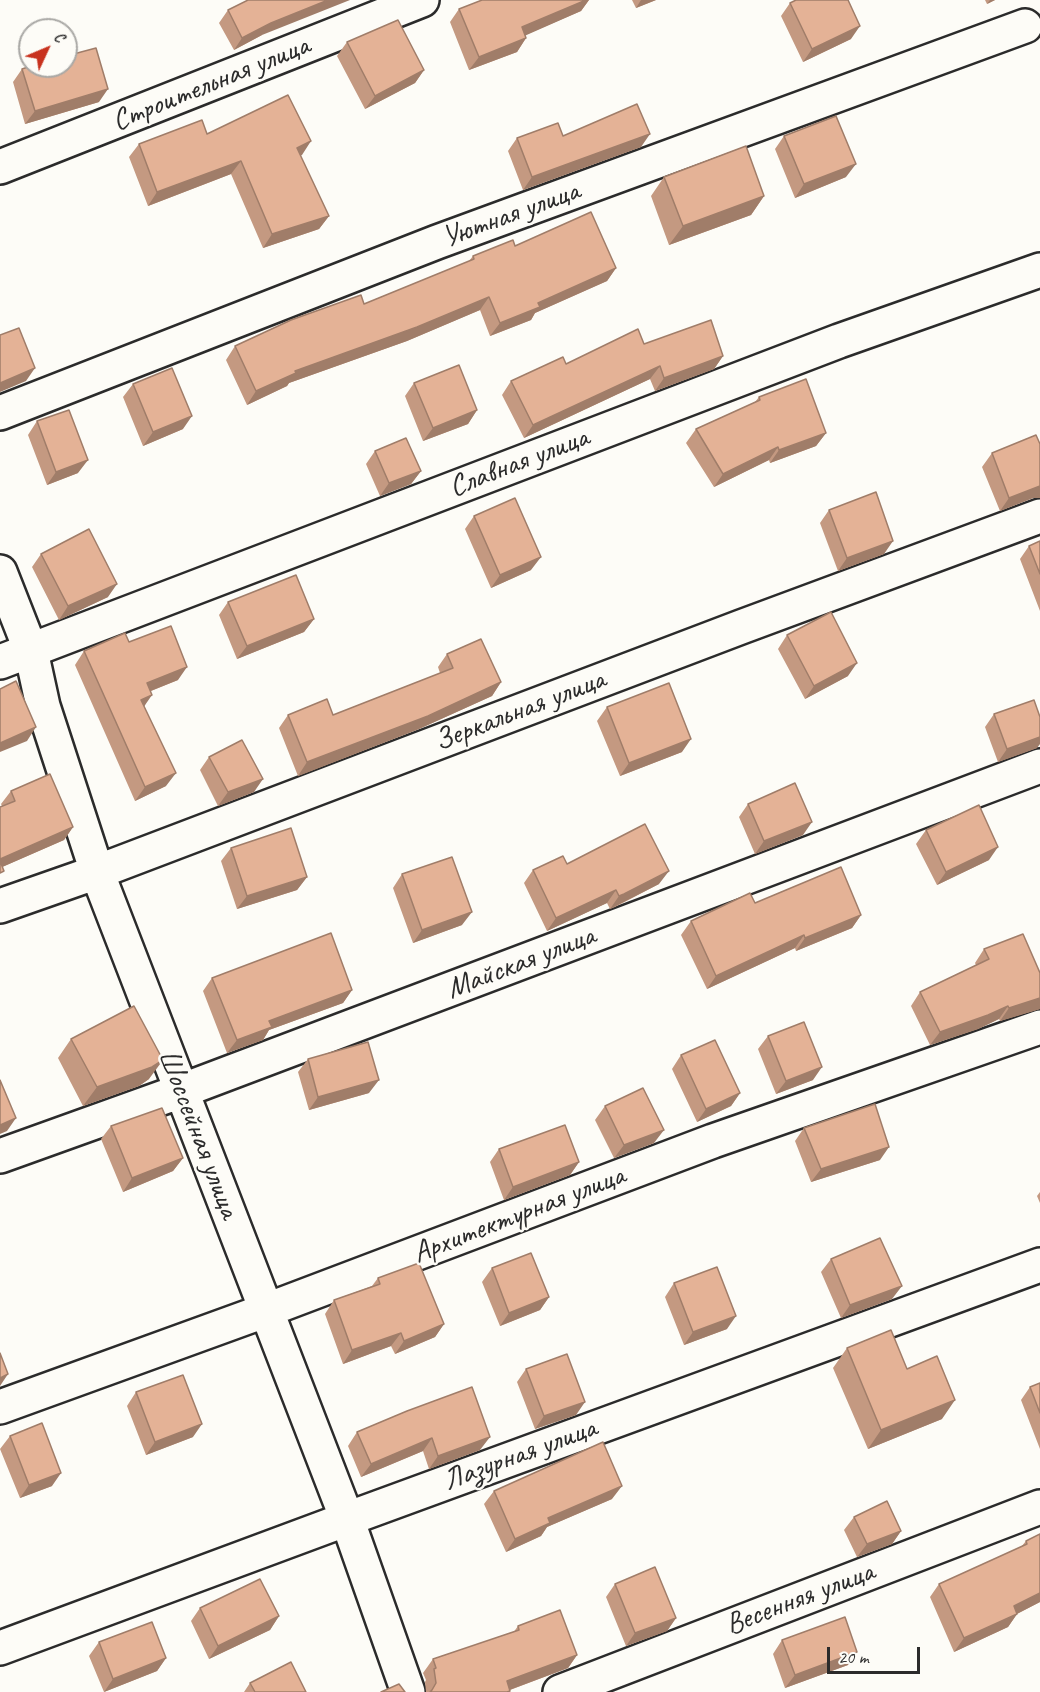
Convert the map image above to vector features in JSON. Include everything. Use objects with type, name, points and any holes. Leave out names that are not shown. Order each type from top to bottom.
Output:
[{"type":"street","name":"Строительная улица","points":[[0,167],[422,0]]},
{"type":"street","name":"Уютная улица","points":[[0,413],[437,242],[1025,26]]},
{"type":"street","name":"Славная улица","points":[[0,662],[839,340],[1040,270]]},
{"type":"street","name":"Зеркальная улица","points":[[0,906],[97,872],[1040,516]]},
{"type":"street","name":"Шоссейная улица","points":[[0,572],[31,651],[43,706],[97,872],[267,1310],[408,1692]]},
{"type":"street","name":"Майская улица","points":[[0,1156],[181,1091],[1040,766]]},
{"type":"street","name":"Архитектурная улица","points":[[0,1407],[267,1310],[713,1142],[1040,1027]]},
{"type":"street","name":"Лазурная улица","points":[[0,1648],[1040,1265]]},
{"type":"street","name":"Весенняя улица","points":[[560,1692],[1040,1507]]},
{"type":"building","points":[[248,0],[328,0],[271,23],[242,38],[228,10]]},
{"type":"building","points":[[482,0],[586,0],[522,27],[526,38],[479,57],[459,9]]},
{"type":"building","points":[[796,0],[848,0],[860,26],[812,49],[790,3]]},
{"type":"building","points":[[398,20],[424,70],[375,96],[347,42]]},
{"type":"building","points":[[96,48],[108,89],[35,111],[25,78],[78,78],[78,53]]},
{"type":"building","points":[[288,95],[311,141],[297,148],[329,216],[272,234],[241,161],[157,192],[139,144],[202,120],[207,134]]},
{"type":"building","points":[[637,104],[650,134],[532,177],[517,138],[558,123],[563,136]]},
{"type":"building","points":[[836,116],[856,164],[804,184],[784,136]]},
{"type":"building","points":[[746,146],[764,196],[683,226],[664,177]]},
{"type":"building","points":[[591,212],[616,268],[538,303],[540,307],[500,323],[489,297],[417,327],[295,371],[296,373],[256,391],[235,346],[291,320],[361,295],[364,304],[474,259],[473,256],[513,240],[515,246]]},
{"type":"building","points":[[711,320],[723,356],[664,378],[660,366],[533,425],[511,381],[563,357],[566,364],[638,329],[644,344]]},
{"type":"building","points":[[19,328],[35,368],[0,383],[0,335]]},
{"type":"building","points":[[459,365],[477,410],[433,428],[414,383]]},
{"type":"building","points":[[172,368],[192,416],[153,432],[133,384]]},
{"type":"building","points":[[806,379],[826,433],[779,450],[778,447],[723,474],[696,429],[760,400],[759,397]]},
{"type":"building","points":[[69,410],[88,460],[56,472],[37,421]]},
{"type":"building","points":[[1036,435],[1040,444],[1040,486],[1009,498],[992,453]]},
{"type":"building","points":[[406,438],[421,471],[389,483],[375,451]]},
{"type":"building","points":[[876,492],[893,541],[847,558],[829,510]]},
{"type":"building","points":[[515,498],[541,557],[500,575],[474,516]]},
{"type":"building","points":[[89,529],[117,584],[68,606],[41,554]]},
{"type":"building","points":[[1040,541],[1040,574],[1029,546]]},
{"type":"building","points":[[296,575],[314,619],[247,646],[228,602]]},
{"type":"building","points":[[831,612],[857,663],[814,686],[787,635]]},
{"type":"building","points":[[171,626],[187,667],[147,683],[152,695],[141,700],[176,773],[145,787],[84,651],[125,633],[129,642]]},
{"type":"building","points":[[481,639],[501,682],[428,716],[307,762],[288,715],[327,699],[333,715],[453,668],[447,654]]},
{"type":"building","points":[[16,681],[36,727],[0,743],[0,689]]},
{"type":"building","points":[[669,683],[691,739],[629,763],[607,707]]},
{"type":"building","points":[[1034,700],[1040,717],[1040,737],[1007,749],[994,714]]},
{"type":"building","points":[[242,740],[263,779],[228,792],[209,757]]},
{"type":"building","points":[[50,774],[73,827],[0,859],[0,807],[15,801],[11,791]]},
{"type":"building","points":[[795,783],[812,822],[764,841],[748,804]]},
{"type":"building","points":[[979,805],[998,847],[946,872],[926,830]]},
{"type":"building","points":[[645,824],[669,871],[624,894],[619,896],[616,890],[556,918],[533,870],[563,856],[567,864]]},
{"type":"building","points":[[291,828],[307,877],[247,896],[231,848]]},
{"type":"building","points":[[452,857],[472,912],[422,930],[402,874]]},
{"type":"building","points":[[0,861],[4,871],[0,873]]},
{"type":"building","points":[[841,867],[861,915],[805,938],[804,935],[716,976],[691,921],[750,893],[755,903]]},
{"type":"building","points":[[331,933],[352,990],[269,1021],[272,1027],[237,1040],[212,978]]},
{"type":"building","points":[[1023,934],[1040,973],[1040,998],[1009,1008],[1008,1006],[940,1032],[920,992],[989,959],[984,949]]},
{"type":"building","points":[[134,1006],[163,1060],[152,1067],[97,1087],[71,1039]]},
{"type":"building","points":[[804,1022],[822,1067],[786,1081],[768,1036]]},
{"type":"building","points":[[715,1040],[740,1093],[706,1109],[681,1055]]},
{"type":"building","points":[[368,1042],[379,1080],[318,1097],[308,1059]]},
{"type":"building","points":[[0,1080],[16,1118],[0,1125]]},
{"type":"building","points":[[643,1088],[664,1130],[624,1145],[605,1106]]},
{"type":"building","points":[[875,1104],[889,1147],[821,1169],[804,1128]]},
{"type":"building","points":[[162,1108],[183,1158],[132,1178],[111,1126]]},
{"type":"building","points":[[565,1125],[579,1162],[513,1187],[499,1149]]},
{"type":"building","points":[[880,1238],[902,1286],[850,1305],[831,1259]]},
{"type":"building","points":[[531,1253],[549,1297],[509,1313],[492,1268]]},
{"type":"building","points":[[419,1263],[444,1324],[404,1341],[401,1333],[352,1350],[334,1300],[380,1284],[378,1278]]},
{"type":"building","points":[[717,1267],[736,1316],[693,1332],[674,1283]]},
{"type":"building","points":[[891,1330],[907,1369],[937,1356],[955,1400],[881,1430],[847,1348]]},
{"type":"building","points":[[0,1353],[8,1374],[0,1378]]},
{"type":"building","points":[[567,1354],[585,1402],[544,1416],[526,1369]]},
{"type":"building","points":[[183,1375],[202,1424],[155,1442],[136,1392]]},
{"type":"building","points":[[1040,1383],[1040,1413],[1030,1387]]},
{"type":"building","points":[[472,1387],[490,1437],[438,1456],[432,1438],[371,1464],[357,1432]]},
{"type":"building","points":[[42,1423],[61,1473],[29,1485],[10,1436]]},
{"type":"building","points":[[603,1442],[622,1486],[548,1518],[550,1523],[515,1539],[494,1491]]},
{"type":"building","points":[[887,1501],[901,1531],[867,1544],[854,1517]]},
{"type":"building","points":[[1040,1534],[1040,1593],[1014,1606],[1017,1614],[964,1638],[939,1584],[1027,1544],[1026,1541]]},
{"type":"building","points":[[655,1567],[676,1618],[635,1633],[615,1584]]},
{"type":"building","points":[[260,1579],[279,1616],[218,1646],[200,1608]]},
{"type":"building","points":[[560,1610],[577,1655],[507,1681],[510,1691],[507,1692],[430,1692],[436,1683],[434,1669],[436,1668],[433,1659],[519,1630],[518,1626]]},
{"type":"building","points":[[845,1617],[857,1652],[795,1675],[782,1640]]},
{"type":"building","points":[[152,1622],[166,1658],[113,1679],[99,1642]]},
{"type":"building","points":[[291,1662],[306,1692],[255,1692],[250,1683]]},
{"type":"building","points":[[399,1684],[405,1692],[381,1692]]}]
